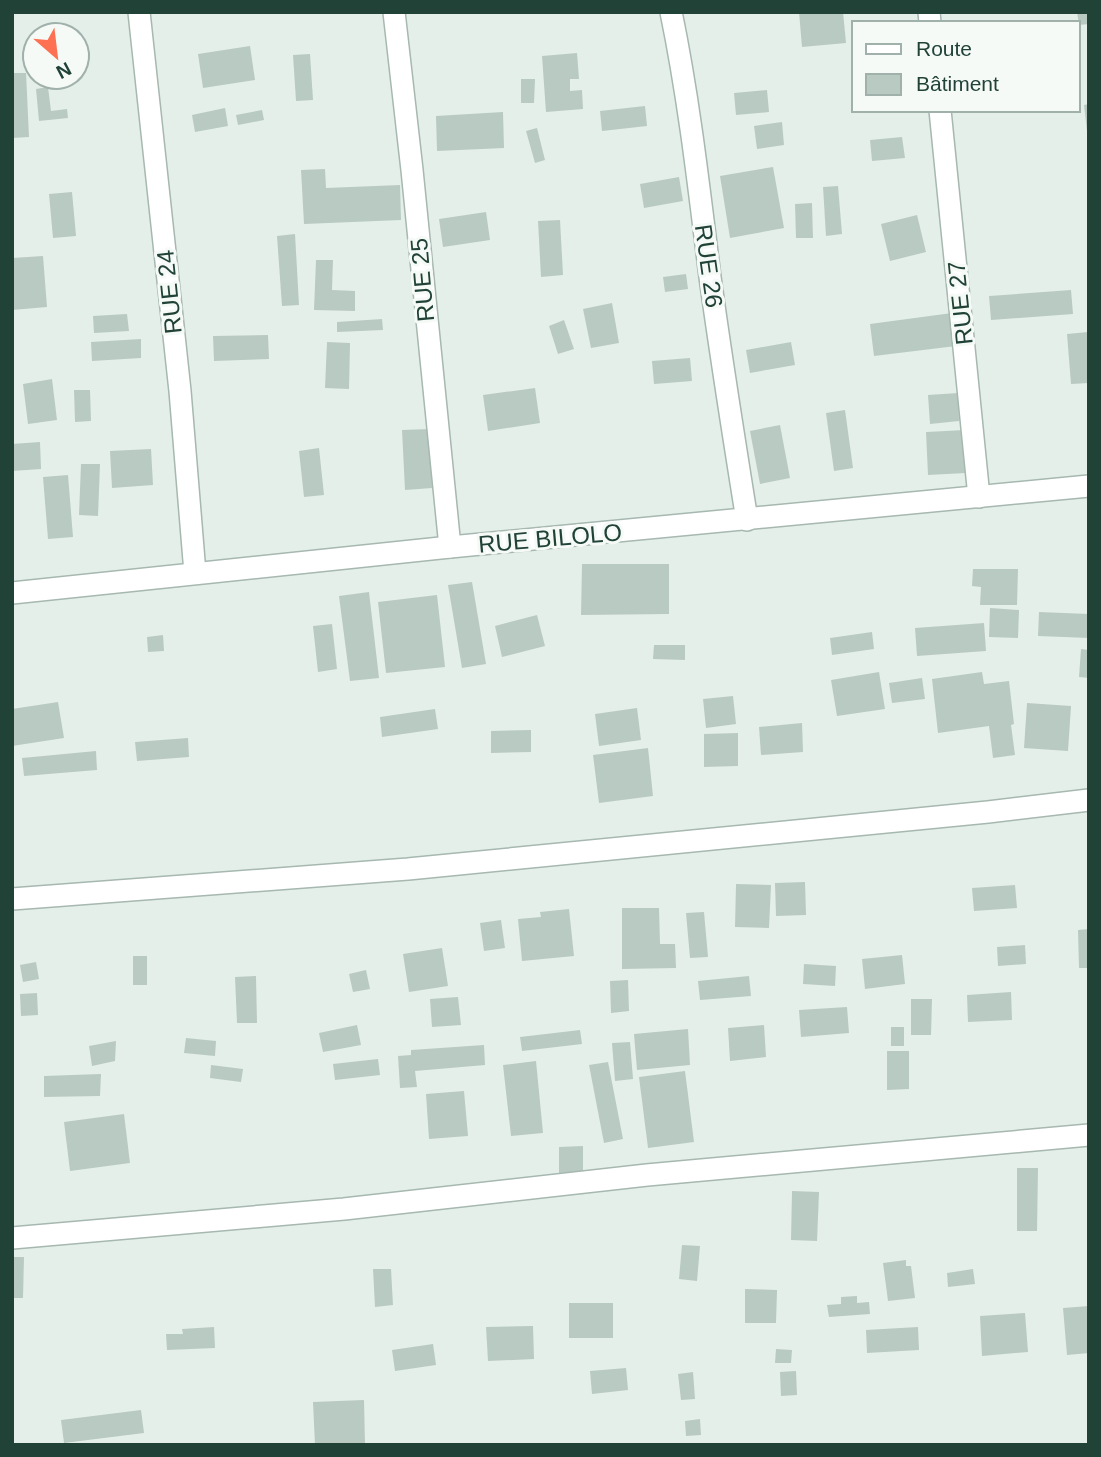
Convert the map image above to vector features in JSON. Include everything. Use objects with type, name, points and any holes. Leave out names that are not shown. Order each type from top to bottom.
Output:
[{"type":"street","name":"RUE 24","points":[[139,12],[180,391],[195,573]]},
{"type":"street","name":"RUE 25","points":[[394,12],[450,547]]},
{"type":"street","name":"RUE 26","points":[[671,12],[680,53],[747,520]]},
{"type":"street","name":"RUE 27","points":[[940,112],[979,497]]},
{"type":"street","name":"RUE BILOLO","points":[[12,593],[450,547],[1089,486]]},
{"type":"street","points":[[12,899],[408,869],[1089,800]]},
{"type":"street","points":[[12,1238],[344,1209],[688,1171],[1089,1135]]},
{"type":"building","points":[[799,12],[843,12],[846,43],[802,47]]},
{"type":"building","points":[[1077,12],[1089,12],[1089,24],[1080,25]]},
{"type":"building","points":[[250,46],[255,80],[203,88],[198,54]]},
{"type":"building","points":[[577,53],[579,79],[570,79],[570,91],[582,90],[583,109],[546,112],[542,56]]},
{"type":"building","points":[[310,54],[313,100],[296,101],[293,55]]},
{"type":"building","points":[[12,73],[21,73],[21,91],[27,91],[29,137],[12,138]]},
{"type":"building","points":[[521,79],[535,79],[534,103],[521,103]]},
{"type":"building","points":[[767,90],[769,112],[736,115],[734,93]]},
{"type":"building","points":[[36,91],[48,91],[51,111],[67,109],[68,118],[39,121]]},
{"type":"building","points":[[1089,104],[1089,131],[1087,131],[1084,105]]},
{"type":"building","points":[[645,106],[647,126],[602,131],[600,111]]},
{"type":"building","points":[[225,108],[228,126],[195,132],[192,115]]},
{"type":"building","points":[[262,110],[264,120],[238,125],[236,115]]},
{"type":"building","points":[[503,112],[504,148],[437,151],[436,116]]},
{"type":"building","points":[[782,122],[784,145],[757,149],[754,126]]},
{"type":"building","points":[[537,128],[545,160],[535,163],[526,131]]},
{"type":"building","points":[[902,137],[905,158],[872,161],[870,140]]},
{"type":"building","points":[[773,167],[784,228],[730,238],[720,176]]},
{"type":"building","points":[[325,169],[326,188],[400,185],[401,220],[304,224],[301,170]]},
{"type":"building","points":[[679,177],[683,201],[644,208],[640,184]]},
{"type":"building","points":[[838,186],[842,234],[826,236],[823,187]]},
{"type":"building","points":[[72,192],[76,236],[53,238],[49,194]]},
{"type":"building","points":[[812,203],[813,238],[796,238],[795,204]]},
{"type":"building","points":[[486,212],[490,240],[443,247],[439,219]]},
{"type":"building","points":[[917,215],[926,252],[890,261],[881,224]]},
{"type":"building","points":[[560,220],[563,275],[541,277],[538,221]]},
{"type":"building","points":[[295,234],[299,305],[282,306],[277,236]]},
{"type":"building","points":[[43,256],[47,307],[12,310],[12,258]]},
{"type":"building","points":[[316,260],[333,260],[332,290],[355,291],[355,311],[314,310]]},
{"type":"building","points":[[686,274],[688,289],[665,292],[663,277]]},
{"type":"building","points":[[1071,290],[1073,314],[991,320],[989,296]]},
{"type":"building","points":[[612,303],[619,343],[591,348],[583,309]]},
{"type":"building","points":[[952,313],[956,346],[874,356],[870,324]]},
{"type":"building","points":[[127,314],[129,331],[94,333],[93,316]]},
{"type":"building","points":[[382,319],[383,330],[337,332],[337,322]]},
{"type":"building","points":[[564,320],[574,349],[558,354],[549,326]]},
{"type":"building","points":[[1088,332],[1089,383],[1071,384],[1067,334]]},
{"type":"building","points":[[268,335],[269,359],[214,361],[213,336]]},
{"type":"building","points":[[141,339],[141,358],[92,361],[91,342]]},
{"type":"building","points":[[327,342],[350,343],[349,389],[325,388]]},
{"type":"building","points":[[791,342],[795,365],[750,373],[746,350]]},
{"type":"building","points":[[690,358],[692,381],[654,384],[652,361]]},
{"type":"building","points":[[52,379],[57,420],[28,424],[23,384]]},
{"type":"building","points":[[535,388],[540,423],[488,431],[483,395]]},
{"type":"building","points":[[74,390],[90,390],[91,421],[75,422]]},
{"type":"building","points":[[958,393],[959,421],[930,424],[928,395]]},
{"type":"building","points":[[845,410],[853,468],[834,471],[826,413]]},
{"type":"building","points":[[780,425],[790,478],[760,484],[750,431]]},
{"type":"building","points":[[430,429],[432,488],[405,490],[402,430]]},
{"type":"building","points":[[965,430],[966,473],[928,475],[926,432]]},
{"type":"building","points":[[40,442],[41,469],[12,471],[12,444]]},
{"type":"building","points":[[319,448],[324,495],[304,497],[299,451]]},
{"type":"building","points":[[151,449],[153,485],[112,488],[110,451]]},
{"type":"building","points":[[81,464],[100,464],[98,516],[79,515]]},
{"type":"building","points":[[68,475],[73,537],[48,539],[43,477]]},
{"type":"building","points":[[582,564],[669,564],[669,614],[581,615]]},
{"type":"building","points":[[973,569],[1018,569],[1017,605],[980,605],[981,587],[972,586]]},
{"type":"building","points":[[472,582],[486,664],[462,668],[448,585]]},
{"type":"building","points":[[369,592],[379,678],[350,681],[339,596]]},
{"type":"building","points":[[437,595],[445,667],[386,673],[378,602]]},
{"type":"building","points":[[990,608],[1019,610],[1018,638],[989,637]]},
{"type":"building","points":[[1039,612],[1089,614],[1089,638],[1038,636]]},
{"type":"building","points":[[537,615],[545,646],[502,657],[495,626]]},
{"type":"building","points":[[984,623],[986,651],[917,656],[915,628]]},
{"type":"building","points":[[332,624],[337,669],[318,672],[313,626]]},
{"type":"building","points":[[872,632],[874,649],[832,655],[830,638]]},
{"type":"building","points":[[163,635],[164,651],[148,652],[147,637]]},
{"type":"building","points":[[654,645],[685,645],[685,660],[653,659]]},
{"type":"building","points":[[1081,649],[1089,650],[1089,678],[1079,677]]},
{"type":"building","points":[[879,672],[885,709],[837,716],[831,680]]},
{"type":"building","points":[[982,672],[984,684],[1009,681],[1015,755],[993,758],[989,726],[938,733],[932,679]]},
{"type":"building","points":[[922,678],[925,699],[892,703],[889,683]]},
{"type":"building","points":[[733,696],[736,724],[706,728],[703,699]]},
{"type":"building","points":[[58,702],[64,738],[12,746],[12,709]]},
{"type":"building","points":[[1027,703],[1071,706],[1068,751],[1024,748]]},
{"type":"building","points":[[637,708],[641,740],[599,746],[595,714]]},
{"type":"building","points":[[435,709],[438,729],[382,737],[380,717]]},
{"type":"building","points":[[802,723],[803,752],[761,755],[759,727]]},
{"type":"building","points":[[531,730],[531,752],[491,753],[491,731]]},
{"type":"building","points":[[738,733],[738,766],[704,767],[704,734]]},
{"type":"building","points":[[188,738],[189,757],[137,761],[135,742]]},
{"type":"building","points":[[648,748],[653,796],[599,803],[593,755]]},
{"type":"building","points":[[96,751],[97,770],[24,776],[22,758]]},
{"type":"building","points":[[805,882],[806,915],[776,916],[775,883]]},
{"type":"building","points":[[736,884],[771,885],[769,928],[735,927]]},
{"type":"building","points":[[1015,885],[1017,908],[974,911],[972,888]]},
{"type":"building","points":[[622,908],[659,908],[660,944],[675,944],[676,968],[622,969]]},
{"type":"building","points":[[569,909],[574,956],[522,961],[518,919],[541,917],[540,912]]},
{"type":"building","points":[[704,912],[708,957],[690,958],[686,913]]},
{"type":"building","points":[[501,920],[505,948],[484,951],[480,923]]},
{"type":"building","points":[[1089,929],[1089,968],[1079,968],[1078,930]]},
{"type":"building","points":[[1025,945],[1026,964],[998,966],[997,947]]},
{"type":"building","points":[[442,948],[448,986],[409,992],[403,954]]},
{"type":"building","points":[[902,955],[905,984],[865,989],[862,959]]},
{"type":"building","points":[[133,956],[147,956],[147,985],[133,985]]},
{"type":"building","points":[[36,962],[39,979],[23,982],[20,965]]},
{"type":"building","points":[[804,964],[836,966],[835,986],[803,984]]},
{"type":"building","points":[[366,970],[370,989],[353,992],[349,974]]},
{"type":"building","points":[[256,976],[257,1023],[237,1023],[235,977]]},
{"type":"building","points":[[749,976],[751,996],[700,1000],[698,981]]},
{"type":"building","points":[[628,980],[629,1011],[611,1013],[610,981]]},
{"type":"building","points":[[1011,992],[1012,1020],[968,1022],[967,995]]},
{"type":"building","points":[[37,993],[38,1015],[21,1016],[20,994]]},
{"type":"building","points":[[458,997],[461,1025],[432,1027],[430,999]]},
{"type":"building","points":[[911,999],[932,999],[931,1035],[911,1035]]},
{"type":"building","points":[[847,1007],[849,1033],[801,1037],[799,1010]]},
{"type":"building","points":[[357,1025],[361,1045],[323,1052],[319,1033]]},
{"type":"building","points":[[764,1025],[766,1057],[730,1061],[728,1028]]},
{"type":"building","points":[[891,1027],[904,1027],[904,1046],[891,1046]]},
{"type":"building","points":[[688,1029],[690,1065],[637,1070],[634,1034]]},
{"type":"building","points":[[580,1030],[582,1044],[522,1051],[520,1037]]},
{"type":"building","points":[[186,1038],[216,1041],[215,1056],[184,1053]]},
{"type":"building","points":[[116,1041],[115,1061],[92,1066],[89,1046]]},
{"type":"building","points":[[630,1042],[633,1079],[615,1081],[612,1043]]},
{"type":"building","points":[[484,1045],[485,1065],[415,1071],[417,1087],[400,1088],[398,1056],[411,1055],[411,1050]]},
{"type":"building","points":[[887,1051],[909,1051],[909,1089],[887,1090]]},
{"type":"building","points":[[378,1059],[380,1075],[335,1080],[333,1064]]},
{"type":"building","points":[[536,1061],[543,1133],[511,1136],[503,1065]]},
{"type":"building","points":[[608,1062],[623,1139],[604,1143],[589,1065]]},
{"type":"building","points":[[211,1065],[243,1069],[241,1082],[210,1078]]},
{"type":"building","points":[[685,1071],[694,1142],[648,1148],[639,1077]]},
{"type":"building","points":[[101,1074],[100,1096],[44,1097],[44,1076]]},
{"type":"building","points":[[464,1091],[468,1136],[429,1139],[426,1094]]},
{"type":"building","points":[[124,1114],[130,1163],[70,1171],[64,1122]]},
{"type":"building","points":[[583,1146],[583,1172],[559,1173],[559,1147]]},
{"type":"building","points":[[1017,1168],[1038,1168],[1037,1231],[1017,1231]]},
{"type":"building","points":[[792,1191],[819,1192],[817,1241],[791,1240]]},
{"type":"building","points":[[682,1245],[700,1246],[697,1281],[679,1279]]},
{"type":"building","points":[[12,1257],[24,1257],[23,1298],[12,1298]]},
{"type":"building","points":[[906,1260],[906,1266],[911,1266],[915,1298],[888,1301],[883,1263]]},
{"type":"building","points":[[373,1269],[391,1269],[393,1305],[375,1307]]},
{"type":"building","points":[[973,1269],[975,1284],[948,1287],[947,1273]]},
{"type":"building","points":[[745,1289],[777,1290],[776,1323],[745,1323]]},
{"type":"building","points":[[857,1296],[857,1303],[869,1302],[870,1314],[829,1317],[827,1305],[841,1304],[841,1297]]},
{"type":"building","points":[[569,1303],[613,1303],[613,1338],[569,1338]]},
{"type":"building","points":[[1089,1306],[1089,1353],[1067,1355],[1063,1308]]},
{"type":"building","points":[[1025,1313],[1028,1352],[982,1356],[980,1316]]},
{"type":"building","points":[[533,1326],[534,1359],[488,1361],[486,1327]]},
{"type":"building","points":[[214,1327],[215,1348],[167,1350],[166,1334],[183,1334],[182,1329]]},
{"type":"building","points":[[918,1327],[919,1350],[867,1353],[866,1330]]},
{"type":"building","points":[[433,1344],[436,1365],[395,1371],[392,1350]]},
{"type":"building","points":[[776,1349],[792,1350],[791,1363],[775,1363]]},
{"type":"building","points":[[626,1368],[628,1390],[592,1394],[590,1371]]},
{"type":"building","points":[[796,1371],[797,1395],[781,1396],[780,1372]]},
{"type":"building","points":[[693,1372],[695,1399],[681,1400],[678,1374]]},
{"type":"building","points":[[364,1400],[365,1445],[315,1445],[313,1402]]},
{"type":"building","points":[[141,1410],[144,1433],[64,1443],[61,1420]]},
{"type":"building","points":[[700,1419],[701,1435],[686,1436],[685,1421]]}]
